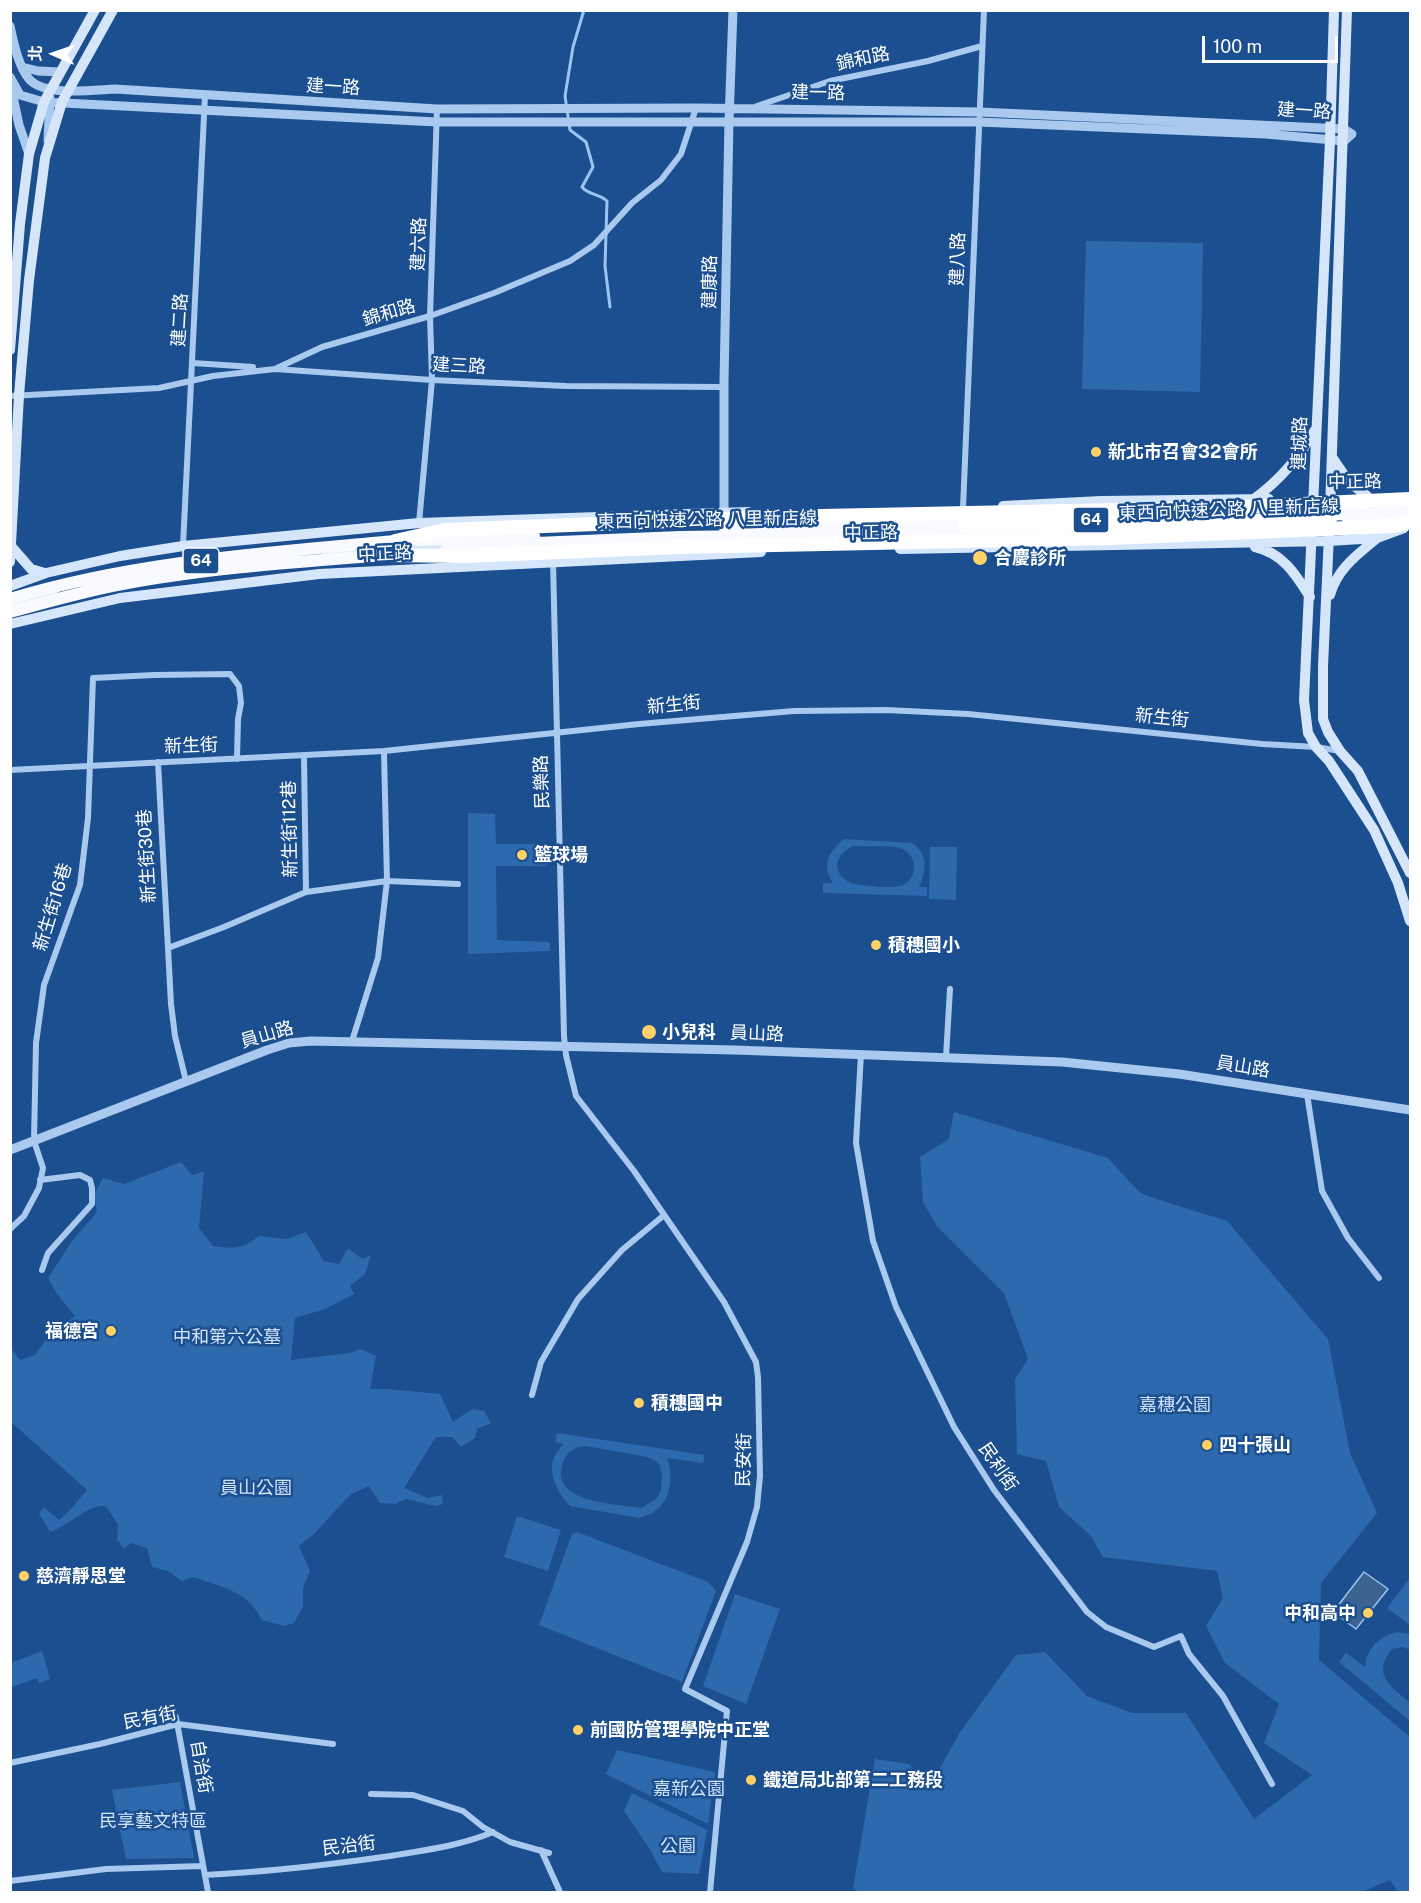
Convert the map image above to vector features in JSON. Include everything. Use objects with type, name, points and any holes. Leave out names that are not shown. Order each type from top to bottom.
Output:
[{"type":"highway","points":[[724,531],[1361,520],[1410,506]]},
{"type":"highway","points":[[395,541],[444,530],[772,517],[1410,506]]},
{"type":"highway","name":"東西向快速公路 八里新店線","points":[[10,612],[128,583],[262,565],[536,543],[680,537],[1073,532],[1338,525],[1410,506]]},
{"type":"highway","points":[[385,555],[465,556],[679,547],[1112,538],[1410,524]]},
{"type":"highway","name":"64","points":[[10,599],[86,578],[131,569],[395,541]]},
{"type":"main road","points":[[10,350],[20,224],[29,154],[51,89],[95,10]]},
{"type":"main road","points":[[10,562],[15,395],[45,158],[67,91],[113,10]]},
{"type":"main road","name":"連城路","points":[[1334,10],[1304,700],[1308,733],[1316,747],[1329,760],[1374,830],[1398,883],[1410,921]]},
{"type":"main road","name":"連城路","points":[[1347,10],[1323,719],[1340,751],[1358,771],[1410,873]]},
{"type":"main road","points":[[78,72],[76,82],[80,91]]},
{"type":"main road","points":[[1254,499],[1271,487],[1295,463],[1317,427]]},
{"type":"main road","points":[[1331,457],[1349,482],[1367,496]]},
{"type":"main road","name":"中正路","points":[[10,586],[46,573],[120,556],[183,546],[418,523],[724,512],[963,508],[1101,501],[1254,499],[1314,504],[1367,496],[1410,506]]},
{"type":"main road","points":[[1331,503],[1358,507],[1410,506]]},
{"type":"main road","name":"中正路","points":[[10,624],[120,598],[319,574],[724,553],[1312,542],[1377,538],[1410,524]]},
{"type":"main road","points":[[1276,543],[1294,530],[1313,529]]},
{"type":"main road","points":[[10,606],[71,588],[118,578],[240,561],[403,547],[724,531]]},
{"type":"main road","points":[[1326,610],[1333,585],[1341,571],[1351,559],[1377,538]]},
{"type":"main road","points":[[1238,543],[1265,549],[1280,558],[1295,573],[1310,597]]},
{"type":"main road","points":[[11,546],[31,569],[46,573]]},
{"type":"street","name":"建康路","points":[[724,553],[724,387],[733,10]]},
{"type":"street","name":"建八路","points":[[963,508],[984,10]]},
{"type":"street","points":[[10,26],[16,52],[30,80],[51,89]]},
{"type":"street","name":"錦和路","points":[[752,108],[830,81],[928,61],[982,46]]},
{"type":"street","points":[[22,67],[38,71],[60,72]]},
{"type":"street","points":[[10,77],[20,95],[47,102],[48,144]]},
{"type":"street","points":[[10,84],[19,125],[29,154]]},
{"type":"street","name":"建一路","points":[[51,89],[80,91],[115,89],[437,109],[752,108],[980,117],[1266,134],[1330,135],[1344,141]]},
{"type":"street","name":"建二路","points":[[183,546],[206,95]]},
{"type":"street","name":"建一路","points":[[47,102],[437,122],[980,117]]},
{"type":"street","name":"錦和路","points":[[15,395],[159,388],[231,373],[274,369],[322,347],[430,316],[494,293],[570,261],[594,245],[633,203],[668,172],[681,154],[696,108]]},
{"type":"street","name":"建六路","points":[[418,523],[432,380],[430,316],[437,109]]},
{"type":"street","name":"建一路","points":[[1330,135],[1344,129]]},
{"type":"street","name":"建三路","points":[[193,363],[432,380],[566,386],[724,387]]},
{"type":"street","name":"民樂路","points":[[552,518],[565,1046]]},
{"type":"street","points":[[1313,529],[1330,528]]},
{"type":"street","name":"新生街16巷","points":[[40,1180],[43,1168],[34,1141],[36,1043],[44,985],[80,885],[86,839],[93,678],[230,674],[239,687],[241,703],[238,719],[237,759]]},
{"type":"street","name":"新生街","points":[[10,771],[384,751],[425,745],[794,711],[886,710],[1008,717],[1340,751]]},
{"type":"street","points":[[352,1041],[378,958],[387,881],[384,751]]},
{"type":"street","name":"新生街112巷","points":[[304,756],[306,892],[387,881],[458,884]]},
{"type":"street","name":"新生街30巷","points":[[158,762],[175,1036],[186,1081]]},
{"type":"street","points":[[168,948],[306,892]]},
{"type":"street","points":[[946,1057],[950,989]]},
{"type":"street","name":"員山路","points":[[10,1150],[289,1043],[311,1041],[861,1054],[1062,1062],[1179,1074],[1410,1110]]},
{"type":"street","name":"民安街","points":[[565,1046],[576,1096],[634,1171],[724,1302],[756,1362],[760,1476],[757,1507],[747,1542],[685,1689],[727,1711],[710,1893]]},
{"type":"street","name":"民利街","points":[[861,1054],[856,1143],[873,1241],[896,1306],[954,1427],[994,1490],[1087,1612],[1106,1627],[1154,1647],[1181,1636],[1189,1654],[1223,1696],[1272,1784]]},
{"type":"street","points":[[1307,1094],[1322,1191],[1348,1238],[1379,1278]]},
{"type":"street","points":[[10,1229],[24,1216],[39,1188],[40,1180],[80,1175],[90,1180],[92,1204],[48,1253],[42,1270]]},
{"type":"street","points":[[532,1395],[541,1362],[578,1299],[622,1250],[663,1216]]},
{"type":"street","name":"民有街","points":[[10,1763],[100,1744],[177,1720],[333,1744]]},
{"type":"street","name":"自治街","points":[[177,1720],[208,1893]]},
{"type":"street","points":[[371,1794],[413,1795],[463,1811],[510,1842],[549,1853]]},
{"type":"street","name":"民治街","points":[[205,1875],[254,1872],[381,1857],[444,1847],[494,1832]]},
{"type":"street","points":[[541,1850],[560,1893]]},
{"type":"street","points":[[10,1881],[106,1869],[203,1866]]},
{"type":"green space","points":[[1086,241],[1203,243],[1200,392],[1082,389]]},
{"type":"green space","points":[[468,813],[495,814],[496,844],[547,844],[547,866],[496,866],[497,940],[550,942],[550,951],[468,954]]},
{"type":"green space","points":[[844,839],[912,843],[923,857],[925,869],[919,887],[927,887],[927,896],[823,893],[823,883],[833,883],[827,864],[831,853]],"holes":[[[853,846],[900,848],[911,856],[913,874],[906,883],[894,887],[852,884],[840,875],[837,865],[841,855]]]},
{"type":"green space","points":[[930,847],[957,847],[956,900],[929,899]]},
{"type":"green space","name":"嘉穗公園","points":[[954,1112],[1108,1158],[1138,1191],[1147,1196],[1227,1221],[1328,1339],[1350,1453],[1377,1513],[1321,1583],[1319,1660],[1410,1737],[1410,1892],[1398,1892],[1390,1880],[1362,1892],[858,1892],[853,1888],[875,1759],[909,1764],[930,1786],[960,1732],[1016,1655],[1045,1652],[1087,1696],[1132,1713],[1186,1713],[1254,1819],[1312,1775],[1264,1743],[1279,1704],[1225,1663],[1206,1626],[1223,1598],[1217,1571],[1103,1557],[1090,1535],[1059,1507],[1046,1461],[1017,1454],[1015,1379],[1028,1359],[1004,1293],[936,1225],[923,1202],[920,1157],[949,1139]]},
{"type":"green space","points":[[181,1162],[192,1175],[204,1171],[199,1228],[213,1246],[238,1247],[259,1236],[286,1239],[306,1232],[324,1261],[339,1264],[348,1248],[362,1259],[371,1255],[365,1274],[350,1286],[354,1294],[325,1309],[295,1318],[291,1360],[349,1353],[361,1349],[376,1356],[370,1389],[440,1394],[453,1422],[472,1409],[484,1411],[491,1423],[477,1429],[475,1438],[461,1447],[452,1437],[436,1437],[404,1488],[428,1498],[442,1495],[443,1504],[436,1506],[406,1499],[395,1504],[380,1503],[369,1486],[351,1494],[313,1535],[299,1546],[310,1571],[303,1588],[303,1606],[294,1623],[284,1626],[262,1620],[249,1602],[233,1591],[194,1577],[182,1581],[168,1571],[152,1567],[147,1548],[131,1543],[124,1549],[117,1539],[118,1525],[106,1506],[91,1509],[50,1532],[39,1514],[44,1507],[59,1520],[87,1490],[10,1421],[10,1347],[20,1360],[35,1355],[49,1335],[75,1316],[57,1294],[48,1278],[72,1241],[97,1212],[94,1195],[103,1178],[124,1184]]},
{"type":"green space","points":[[557,1433],[705,1455],[703,1463],[667,1458],[670,1468],[670,1486],[667,1495],[657,1510],[639,1518],[570,1506],[555,1484],[553,1459],[564,1444],[555,1442]],"holes":[[[586,1446],[647,1457],[656,1461],[660,1466],[661,1490],[657,1498],[641,1508],[586,1499],[573,1493],[564,1485],[561,1474],[568,1454]]]},
{"type":"green space","points":[[517,1516],[561,1530],[548,1571],[504,1557]]},
{"type":"green space","points":[[577,1532],[708,1582],[716,1591],[682,1682],[539,1625],[572,1534]]},
{"type":"green space","points":[[1410,1578],[1410,1625],[1387,1608]]},
{"type":"green space","points":[[735,1594],[780,1609],[746,1704],[703,1686]]},
{"type":"green space","points":[[1397,1632],[1410,1634],[1410,1650],[1403,1647],[1392,1649],[1383,1666],[1383,1673],[1390,1685],[1410,1703],[1410,1721],[1339,1662],[1346,1653],[1365,1667],[1368,1654],[1375,1644],[1384,1637]]},
{"type":"green space","points":[[42,1651],[50,1679],[39,1683],[37,1678],[11,1687],[11,1663]]},
{"type":"green space","name":"嘉新公園","points":[[617,1750],[715,1772],[708,1824],[606,1774]]},
{"type":"green space","name":"民享藝文特區","points":[[180,1782],[194,1858],[126,1859],[112,1790]]},
{"type":"green space","name":"公園","points":[[632,1793],[707,1830],[699,1874],[662,1872],[624,1811]]},
{"type":"shaded area","points":[[1364,1572],[1388,1589],[1356,1629],[1333,1612]]},
{"type":"waterway","points":[[584,10],[573,47],[565,96],[570,130],[586,142],[593,167],[582,187],[587,192],[607,201],[605,266],[610,307]]},
{"type":"place","name":"新北市召會32會所","points":[[1096,452]]},
{"type":"place","name":"合慶診所","points":[[980,558]]},
{"type":"place","name":"籃球場","points":[[522,855]]},
{"type":"place","name":"積穗國小","points":[[876,945]]},
{"type":"place","name":"小兒科","points":[[649,1032]]},
{"type":"place","name":"福德宮","points":[[111,1331]]},
{"type":"place","name":"積穗國中","points":[[639,1403]]},
{"type":"place","name":"四十張山","points":[[1207,1445]]},
{"type":"place","name":"慈濟靜思堂","points":[[24,1576]]},
{"type":"place","name":"中和高中","points":[[1368,1613]]},
{"type":"place","name":"前國防管理學院中正堂","points":[[578,1730]]},
{"type":"place","name":"鐵道局北部第二工務段","points":[[751,1780]]},
{"type":"park label","name":"中和第六公墓","points":[[227,1337]]},
{"type":"park label","name":"員山公園","points":[[256,1488]]}]
